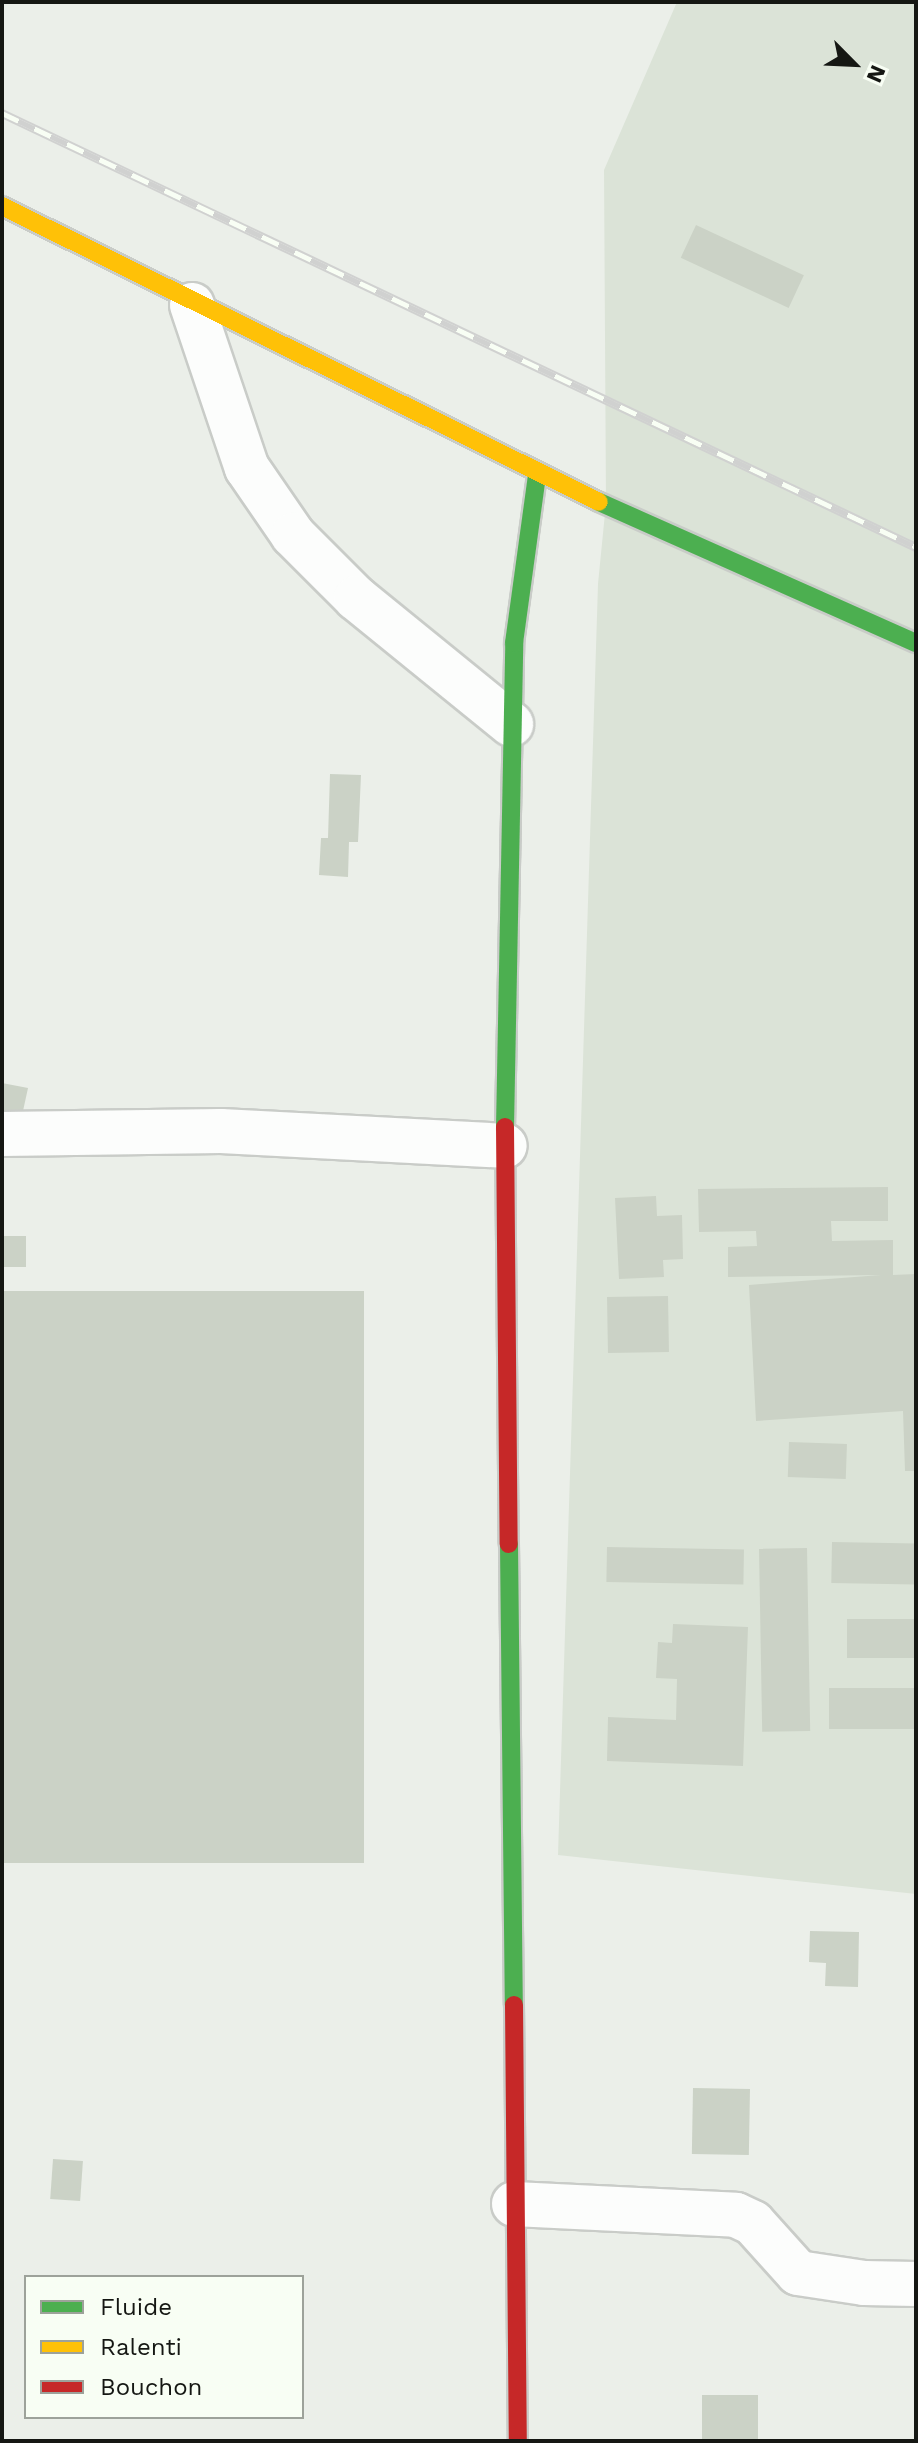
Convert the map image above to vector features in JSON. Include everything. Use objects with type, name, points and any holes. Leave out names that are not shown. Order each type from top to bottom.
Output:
[{"type":"street","points":[[2,206],[192,305],[537,474],[916,643]]},
{"type":"street","points":[[192,305],[247,468],[293,535],[356,598],[511,724]]},
{"type":"street","points":[[518,2441],[505,1146],[514,643],[537,474]]},
{"type":"street","points":[[2,1134],[221,1131],[505,1146]]},
{"type":"street","points":[[514,2204],[736,2215],[753,2223],[798,2273],[864,2283],[916,2284]]},
{"type":"shaded area","points":[[677,2],[916,2],[916,1894],[558,1855],[598,584],[606,503],[604,170]]},
{"type":"building","points":[[696,225],[804,275],[789,308],[681,258]]},
{"type":"building","points":[[330,774],[361,775],[358,842],[349,842],[348,877],[319,875],[321,838],[328,838]]},
{"type":"building","points":[[2,1083],[28,1088],[21,1120],[2,1116]]},
{"type":"building","points":[[888,1187],[888,1221],[831,1221],[832,1241],[893,1240],[893,1275],[916,1274],[916,1471],[905,1471],[903,1411],[756,1421],[749,1285],[881,1275],[728,1277],[728,1247],[757,1246],[756,1231],[699,1232],[698,1189]]},
{"type":"building","points":[[656,1196],[657,1216],[682,1215],[683,1259],[663,1260],[664,1277],[619,1279],[615,1198]]},
{"type":"building","points":[[2,1236],[26,1236],[26,1267],[2,1267]]},
{"type":"building","points":[[2,1291],[364,1291],[364,1863],[2,1863]]},
{"type":"building","points":[[668,1296],[669,1352],[608,1353],[607,1297]]},
{"type":"building","points":[[789,1442],[847,1444],[846,1479],[788,1477]]},
{"type":"building","points":[[832,1542],[916,1543],[915,1584],[831,1583]]},
{"type":"building","points":[[607,1547],[744,1549],[743,1584],[606,1582]]},
{"type":"building","points":[[807,1548],[810,1731],[762,1732],[759,1549]]},
{"type":"building","points":[[847,1619],[916,1619],[916,1658],[847,1658]]},
{"type":"building","points":[[673,1624],[748,1627],[743,1766],[607,1761],[608,1717],[676,1720],[677,1679],[656,1678],[658,1642],[672,1643]]},
{"type":"building","points":[[829,1688],[916,1688],[916,1729],[829,1729]]},
{"type":"building","points":[[810,1931],[859,1932],[858,1987],[825,1986],[826,1963],[809,1962]]},
{"type":"building","points":[[693,2088],[750,2089],[749,2155],[692,2154]]},
{"type":"building","points":[[53,2159],[83,2161],[80,2201],[50,2199]]},
{"type":"building","points":[[702,2395],[758,2395],[758,2441],[702,2441]]},
{"type":"railway","points":[[2,113],[916,547]]},
{"type":"traffic: fast","points":[[505,1127],[514,643],[537,474]]},
{"type":"traffic: fast","points":[[599,502],[916,643]]},
{"type":"traffic: fast","points":[[509,1544],[514,2005]]},
{"type":"traffic: slow","points":[[2,206],[599,502]]},
{"type":"traffic: jam","points":[[505,1127],[509,1544]]},
{"type":"traffic: jam","points":[[514,2005],[518,2441]]}]
